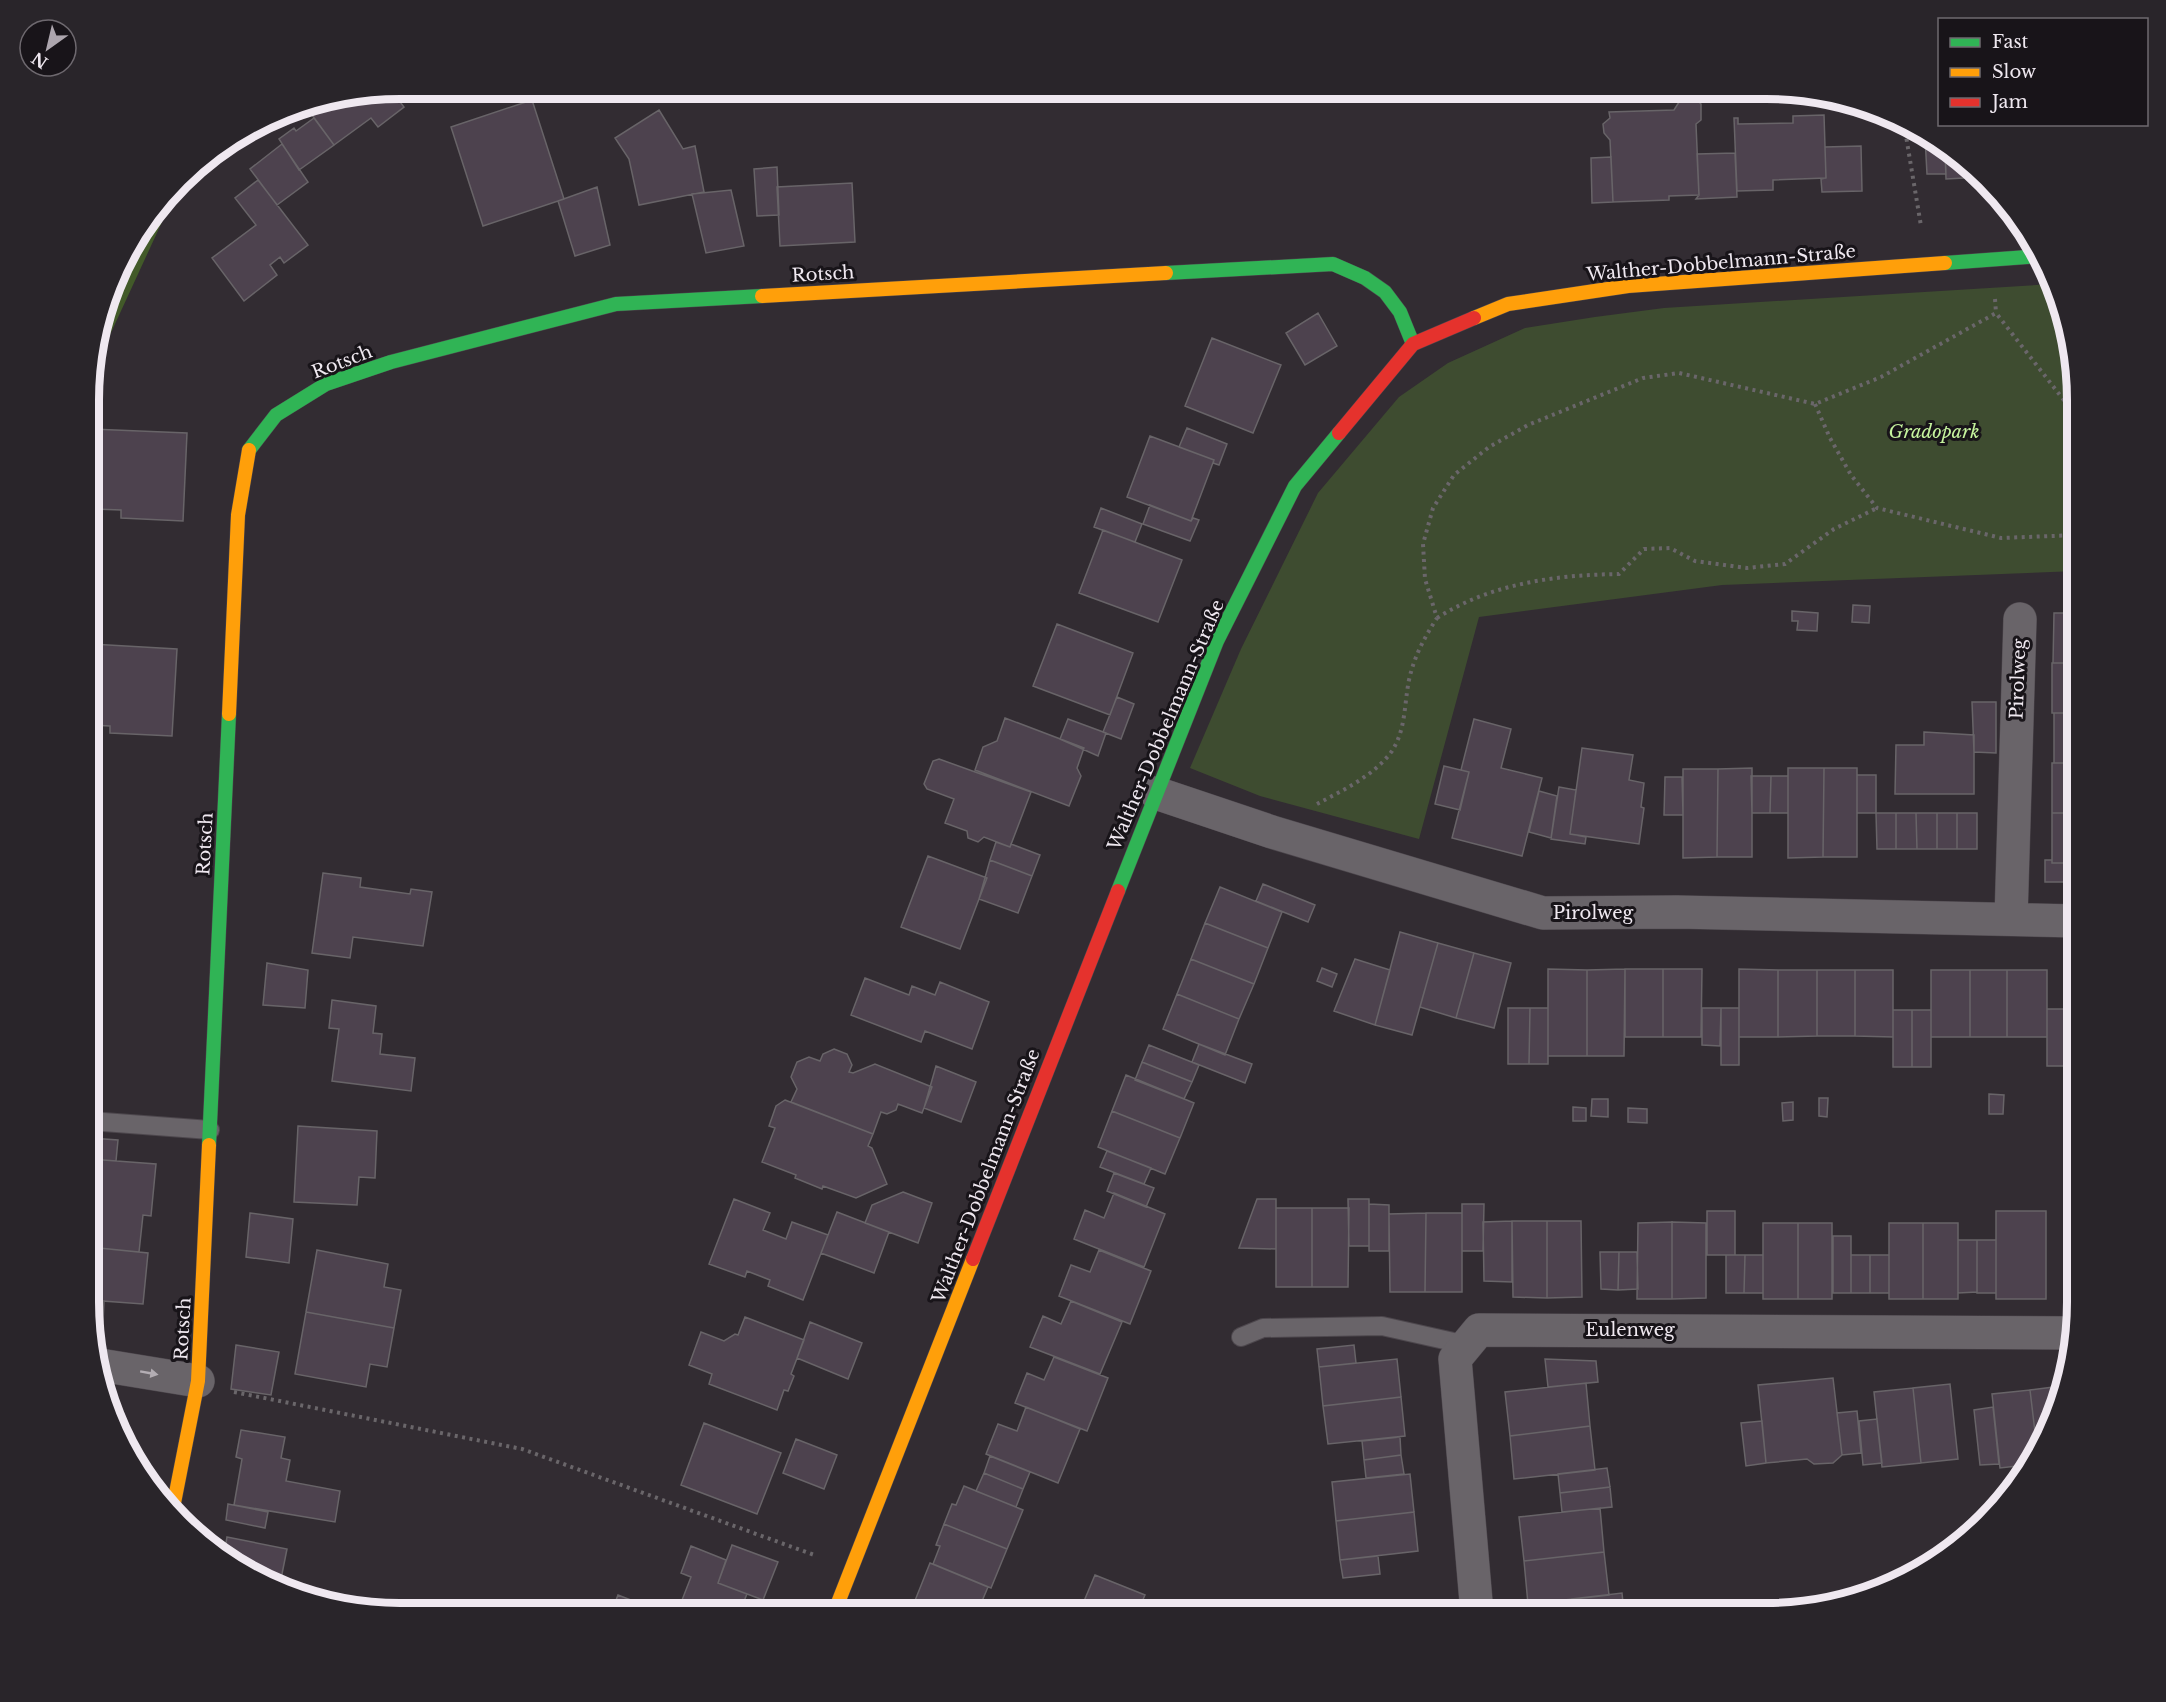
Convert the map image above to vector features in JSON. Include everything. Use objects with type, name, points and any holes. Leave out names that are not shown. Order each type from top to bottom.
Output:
[{"type":"street","name":"Walther-Dobbelmann-Straße","points":[[838,1603],[1217,641],[1295,486],[1413,344],[1508,304],[1628,286],[2031,257]]},
{"type":"street","name":"Rotsch","points":[[174,1501],[198,1381],[238,515],[248,452],[276,415],[326,384],[391,362],[616,304],[628,303],[1333,264],[1371,279],[1399,308],[1413,344]]},
{"type":"street","name":"Pirolweg","points":[[2012,919],[2020,619]]},
{"type":"street","name":"Pirolweg","points":[[1156,793],[1272,832],[1543,913],[1677,912],[2067,921]]},
{"type":"street","name":"Eulenweg","points":[[1467,1345],[1479,1330],[2065,1333]]},
{"type":"street","points":[[1467,1345],[1455,1359],[1476,1603]]},
{"type":"street","points":[[106,1366],[198,1381]]},
{"type":"lane","points":[[99,1122],[210,1130]]},
{"type":"lane","points":[[1240,1337],[1263,1328],[1382,1326],[1467,1345]]},
{"type":"path","points":[[1905,133],[1916,207]]},
{"type":"path","points":[[1437,618],[1425,579],[1423,544],[1433,507],[1455,475],[1489,447],[1528,425],[1643,378],[1679,373],[1815,404],[1881,377],[1996,313],[2067,403]]},
{"type":"path","points":[[1815,404],[1830,438],[1851,475],[1877,508],[2001,538],[2067,535]]},
{"type":"path","points":[[1272,832],[1354,784],[1391,752],[1401,733],[1409,680],[1421,641],[1437,618],[1474,598],[1537,579],[1567,574],[1619,574],[1644,549],[1670,548],[1695,561],[1747,568],[1785,564],[1834,529],[1877,508]]},
{"type":"path","points":[[198,1381],[223,1389],[522,1449],[851,1569]]},
{"type":"green space","points":[[160,219],[162,222],[104,348],[115,303],[130,267],[139,249]]},
{"type":"green space","name":"Gradopark","points":[[2044,285],[2057,322],[2066,380],[2067,571],[1722,585],[1479,617],[1419,839],[1260,796],[1190,768],[1241,649],[1318,493],[1399,397],[1448,363],[1525,328],[1664,308]]},
{"type":"building","points":[[398,99],[404,107],[378,127],[371,118],[334,145],[310,113],[341,105],[380,100]]},
{"type":"building","points":[[1681,99],[1696,99],[1701,104],[1701,120],[1696,124],[1699,195],[1669,196],[1669,200],[1613,202],[1610,140],[1604,133],[1603,124],[1610,118],[1609,112],[1674,110]]},
{"type":"building","points":[[532,100],[564,199],[483,226],[451,127]]},
{"type":"building","points":[[659,110],[683,149],[695,146],[704,192],[639,205],[629,159],[615,138]]},
{"type":"building","points":[[1824,115],[1826,178],[1773,180],[1773,190],[1737,191],[1734,118],[1738,118],[1738,124],[1793,123],[1793,116]]},
{"type":"building","points":[[314,118],[334,145],[299,170],[279,139],[294,128],[296,131]]},
{"type":"building","points":[[282,144],[308,182],[277,205],[250,169]]},
{"type":"building","points":[[1925,145],[1945,159],[1946,174],[1927,174]]},
{"type":"building","points":[[1861,146],[1862,191],[1822,192],[1821,179],[1826,178],[1825,147]]},
{"type":"building","points":[[1735,153],[1737,197],[1696,199],[1699,195],[1697,154]]},
{"type":"building","points":[[1611,157],[1613,202],[1592,203],[1591,158]]},
{"type":"building","points":[[1945,158],[1969,178],[1946,179]]},
{"type":"building","points":[[777,167],[779,215],[757,216],[754,169]]},
{"type":"building","points":[[258,180],[308,245],[284,263],[280,257],[270,265],[277,275],[244,301],[212,258],[256,225],[235,198]]},
{"type":"building","points":[[852,183],[855,242],[780,246],[777,187]]},
{"type":"building","points":[[597,187],[610,245],[575,256],[558,201]]},
{"type":"building","points":[[731,190],[744,246],[706,253],[692,194]]},
{"type":"building","points":[[1318,313],[1337,346],[1305,365],[1286,333]]},
{"type":"building","points":[[1212,338],[1281,365],[1253,433],[1185,406]]},
{"type":"building","points":[[1187,428],[1227,444],[1219,465],[1213,463],[1214,460],[1179,447]]},
{"type":"building","points":[[99,429],[187,433],[183,521],[121,518],[121,510],[99,509]]},
{"type":"building","points":[[1150,436],[1214,460],[1191,521],[1127,497]]},
{"type":"building","points":[[1150,505],[1191,521],[1193,518],[1199,520],[1190,541],[1143,524]]},
{"type":"building","points":[[1101,508],[1142,524],[1135,542],[1094,527]]},
{"type":"building","points":[[1103,530],[1182,560],[1158,622],[1079,593]]},
{"type":"building","points":[[1853,605],[1870,606],[1869,623],[1852,622]]},
{"type":"building","points":[[1792,611],[1818,613],[1817,631],[1797,630],[1798,621],[1792,621]]},
{"type":"building","points":[[2054,613],[2067,613],[2067,663],[2053,663]]},
{"type":"building","points":[[1057,624],[1133,653],[1110,715],[1033,686]]},
{"type":"building","points":[[99,644],[177,649],[172,736],[110,733],[110,726],[99,725]]},
{"type":"building","points":[[2052,663],[2067,663],[2067,713],[2052,713]]},
{"type":"building","points":[[1117,697],[1134,704],[1121,739],[1103,732]]},
{"type":"building","points":[[1972,702],[1996,702],[1996,753],[1974,752]]},
{"type":"building","points":[[2054,713],[2067,713],[2067,763],[2054,763]]},
{"type":"building","points":[[1005,718],[1084,748],[1077,768],[1081,776],[1069,806],[975,770],[983,747],[997,741]]},
{"type":"building","points":[[1068,719],[1106,733],[1098,756],[1060,739]]},
{"type":"building","points":[[1474,719],[1511,729],[1501,768],[1542,778],[1522,856],[1452,838],[1469,772],[1461,770]]},
{"type":"building","points":[[1924,732],[1974,735],[1974,794],[1895,794],[1896,745],[1924,745]]},
{"type":"building","points":[[1582,748],[1633,755],[1629,780],[1644,783],[1641,807],[1644,808],[1639,844],[1570,834]]},
{"type":"building","points":[[939,759],[1031,792],[1010,847],[984,837],[978,842],[968,838],[967,831],[945,823],[954,799],[927,789],[924,784],[933,761]]},
{"type":"building","points":[[2052,763],[2067,763],[2067,813],[2052,813]]},
{"type":"building","points":[[1444,766],[1469,772],[1460,810],[1435,804]]},
{"type":"building","points":[[1752,768],[1752,857],[1717,857],[1718,769]]},
{"type":"building","points":[[1788,768],[1824,768],[1823,857],[1788,858]]},
{"type":"building","points":[[1824,768],[1857,768],[1857,857],[1823,857]]},
{"type":"building","points":[[1683,769],[1718,769],[1717,857],[1683,858]]},
{"type":"building","points":[[1857,775],[1876,775],[1876,813],[1857,813]]},
{"type":"building","points":[[1751,776],[1771,776],[1770,813],[1752,813]]},
{"type":"building","points":[[1771,776],[1788,776],[1788,813],[1770,813]]},
{"type":"building","points":[[1665,777],[1682,777],[1683,815],[1664,815]]},
{"type":"building","points":[[1559,787],[1576,790],[1570,834],[1586,837],[1585,844],[1551,839]]},
{"type":"building","points":[[1539,791],[1557,796],[1551,838],[1529,832]]},
{"type":"building","points":[[1876,813],[1896,813],[1896,849],[1877,849]]},
{"type":"building","points":[[1896,813],[1916,813],[1917,849],[1896,849]]},
{"type":"building","points":[[1916,813],[1937,813],[1937,849],[1917,849]]},
{"type":"building","points":[[1937,813],[1957,813],[1957,849],[1937,849]]},
{"type":"building","points":[[1957,813],[1977,813],[1977,849],[1957,849]]},
{"type":"building","points":[[2052,813],[2067,813],[2067,863],[2052,863]]},
{"type":"building","points":[[996,842],[1010,847],[1011,844],[1040,855],[1032,876],[990,860]]},
{"type":"building","points":[[928,856],[987,878],[960,949],[901,927]]},
{"type":"building","points":[[990,860],[1032,876],[1018,913],[979,899]]},
{"type":"building","points":[[2045,860],[2052,860],[2052,863],[2067,863],[2067,882],[2045,882]]},
{"type":"building","points":[[323,873],[361,878],[360,887],[410,894],[411,889],[432,892],[423,946],[353,937],[350,958],[312,953]]},
{"type":"building","points":[[1263,884],[1315,905],[1308,922],[1256,901]]},
{"type":"building","points":[[1220,887],[1282,912],[1268,948],[1205,923]]},
{"type":"building","points":[[1205,923],[1268,948],[1254,984],[1191,959]]},
{"type":"building","points":[[1400,932],[1438,943],[1412,1035],[1375,1025]]},
{"type":"building","points":[[1438,943],[1474,953],[1456,1018],[1420,1007]]},
{"type":"building","points":[[1474,953],[1511,963],[1494,1028],[1456,1018]]},
{"type":"building","points":[[1191,959],[1254,984],[1239,1019],[1177,994]]},
{"type":"building","points":[[1355,959],[1390,970],[1375,1025],[1334,1011]]},
{"type":"building","points":[[267,963],[308,970],[305,1008],[263,1005]]},
{"type":"building","points":[[1322,968],[1337,974],[1332,987],[1317,981]]},
{"type":"building","points":[[1548,969],[1587,970],[1587,1056],[1548,1056]]},
{"type":"building","points":[[1625,969],[1663,969],[1663,1037],[1625,1037]]},
{"type":"building","points":[[1625,969],[1624,1056],[1587,1056],[1587,970]]},
{"type":"building","points":[[1663,969],[1702,969],[1701,1037],[1663,1037]]},
{"type":"building","points":[[1739,969],[1778,970],[1778,1037],[1739,1037]]},
{"type":"building","points":[[1778,970],[1817,970],[1817,1036],[1778,1037]]},
{"type":"building","points":[[1817,970],[1855,970],[1855,1036],[1817,1036]]},
{"type":"building","points":[[1855,970],[1893,970],[1893,1037],[1855,1036]]},
{"type":"building","points":[[1931,970],[1970,970],[1970,1037],[1931,1037]]},
{"type":"building","points":[[1970,970],[2007,970],[2007,1037],[1970,1037]]},
{"type":"building","points":[[2007,970],[2047,970],[2047,1037],[2007,1037]]},
{"type":"building","points":[[865,978],[909,995],[912,986],[935,995],[940,982],[989,1002],[972,1049],[925,1031],[921,1042],[851,1015]]},
{"type":"building","points":[[1177,994],[1239,1019],[1225,1055],[1163,1029]]},
{"type":"building","points":[[332,1000],[376,1006],[373,1033],[382,1034],[380,1054],[415,1058],[411,1091],[332,1081],[339,1029],[329,1028]]},
{"type":"building","points":[[1508,1008],[1530,1008],[1529,1064],[1508,1064]]},
{"type":"building","points":[[1530,1008],[1548,1008],[1548,1064],[1529,1064]]},
{"type":"building","points":[[1702,1008],[1721,1008],[1720,1046],[1702,1045]]},
{"type":"building","points":[[1721,1008],[1739,1008],[1739,1065],[1721,1065]]},
{"type":"building","points":[[2047,1009],[2065,1009],[2065,1066],[2047,1066]]},
{"type":"building","points":[[1893,1010],[1912,1010],[1912,1067],[1893,1067]]},
{"type":"building","points":[[1912,1010],[1931,1010],[1931,1067],[1912,1067]]},
{"type":"building","points":[[1199,1044],[1252,1064],[1245,1083],[1192,1062]]},
{"type":"building","points":[[1149,1045],[1199,1065],[1192,1082],[1142,1062]]},
{"type":"building","points":[[834,1049],[847,1054],[852,1065],[849,1072],[853,1073],[875,1064],[932,1087],[922,1113],[898,1104],[896,1110],[887,1114],[881,1112],[873,1134],[791,1102],[797,1089],[791,1077],[797,1062],[809,1057],[820,1061],[823,1054]]},
{"type":"building","points":[[1142,1062],[1192,1082],[1184,1099],[1135,1080]]},
{"type":"building","points":[[936,1066],[976,1082],[961,1122],[924,1108]]},
{"type":"building","points":[[1126,1075],[1194,1103],[1180,1138],[1112,1111]]},
{"type":"building","points":[[1989,1094],[2004,1095],[2003,1114],[1989,1114]]},
{"type":"building","points":[[1819,1098],[1828,1098],[1827,1117],[1819,1116]]},
{"type":"building","points":[[1592,1099],[1608,1099],[1608,1117],[1591,1116]]},
{"type":"building","points":[[785,1100],[873,1134],[868,1146],[872,1148],[887,1184],[856,1198],[823,1186],[822,1189],[795,1178],[796,1175],[762,1162],[775,1128],[769,1126],[776,1106]]},
{"type":"building","points":[[1793,1102],[1793,1120],[1783,1121],[1782,1103]]},
{"type":"building","points":[[1573,1107],[1586,1108],[1586,1121],[1573,1121]]},
{"type":"building","points":[[1628,1108],[1647,1109],[1647,1123],[1628,1122]]},
{"type":"building","points":[[1112,1111],[1180,1138],[1165,1174],[1098,1147]]},
{"type":"building","points":[[298,1126],[377,1131],[375,1178],[359,1177],[357,1205],[294,1202]]},
{"type":"building","points":[[99,1139],[118,1140],[116,1161],[99,1160]]},
{"type":"building","points":[[1107,1151],[1151,1168],[1144,1184],[1100,1167]]},
{"type":"building","points":[[99,1160],[156,1164],[151,1216],[143,1215],[139,1252],[99,1248]]},
{"type":"building","points":[[1114,1173],[1154,1188],[1146,1207],[1107,1191]]},
{"type":"building","points":[[903,1192],[932,1203],[918,1243],[865,1223],[872,1205]]},
{"type":"building","points":[[1114,1193],[1165,1214],[1144,1267],[1074,1239],[1085,1210],[1104,1218]]},
{"type":"building","points":[[734,1199],[770,1213],[763,1230],[786,1239],[792,1222],[828,1235],[803,1300],[768,1286],[770,1280],[747,1271],[745,1277],[709,1264]]},
{"type":"building","points":[[1257,1199],[1276,1199],[1276,1249],[1239,1248]]},
{"type":"building","points":[[1348,1199],[1369,1199],[1369,1246],[1349,1246]]},
{"type":"building","points":[[1369,1204],[1389,1205],[1389,1251],[1369,1251]]},
{"type":"building","points":[[1462,1204],[1484,1204],[1483,1251],[1462,1251]]},
{"type":"building","points":[[1276,1208],[1312,1208],[1312,1287],[1276,1287]]},
{"type":"building","points":[[1312,1208],[1349,1208],[1348,1287],[1312,1287]]},
{"type":"building","points":[[1707,1211],[1735,1211],[1735,1255],[1707,1255]]},
{"type":"building","points":[[1996,1211],[2046,1211],[2046,1299],[1996,1299]]},
{"type":"building","points":[[837,1212],[889,1232],[874,1273],[821,1253]]},
{"type":"building","points":[[250,1213],[293,1219],[289,1263],[246,1257]]},
{"type":"building","points":[[1426,1213],[1462,1213],[1462,1292],[1425,1292]]},
{"type":"building","points":[[1426,1213],[1425,1292],[1390,1292],[1389,1214]]},
{"type":"building","points":[[1512,1221],[1512,1282],[1484,1281],[1483,1222]]},
{"type":"building","points":[[1512,1221],[1547,1221],[1547,1298],[1513,1297]]},
{"type":"building","points":[[1547,1221],[1581,1221],[1582,1297],[1547,1298]]},
{"type":"building","points":[[1672,1222],[1672,1299],[1637,1299],[1638,1223]]},
{"type":"building","points":[[1672,1222],[1706,1223],[1706,1298],[1672,1299]]},
{"type":"building","points":[[1763,1223],[1798,1223],[1798,1299],[1763,1299]]},
{"type":"building","points":[[1798,1223],[1832,1223],[1832,1299],[1798,1299]]},
{"type":"building","points":[[1889,1223],[1923,1223],[1923,1299],[1889,1299]]},
{"type":"building","points":[[1923,1223],[1958,1223],[1958,1299],[1923,1299]]},
{"type":"building","points":[[1833,1236],[1851,1236],[1851,1293],[1833,1293]]},
{"type":"building","points":[[1958,1240],[1977,1240],[1977,1292],[1958,1293]]},
{"type":"building","points":[[1977,1240],[1996,1240],[1996,1293],[1977,1293]]},
{"type":"building","points":[[99,1248],[148,1253],[143,1304],[99,1301]]},
{"type":"building","points":[[317,1250],[388,1264],[384,1287],[401,1290],[394,1328],[306,1312]]},
{"type":"building","points":[[1099,1250],[1151,1271],[1130,1324],[1059,1296],[1071,1265],[1090,1272]]},
{"type":"building","points":[[1600,1252],[1619,1252],[1618,1290],[1601,1289]]},
{"type":"building","points":[[1619,1252],[1637,1252],[1638,1289],[1618,1290]]},
{"type":"building","points":[[1726,1255],[1745,1255],[1744,1293],[1726,1293]]},
{"type":"building","points":[[1745,1255],[1763,1255],[1763,1293],[1744,1293]]},
{"type":"building","points":[[1851,1255],[1870,1255],[1870,1293],[1851,1293]]},
{"type":"building","points":[[1870,1255],[1889,1255],[1889,1293],[1870,1293]]},
{"type":"building","points":[[99,1301],[104,1301],[103,1322],[100,1322]]},
{"type":"building","points":[[1071,1301],[1122,1322],[1100,1374],[1030,1347],[1043,1316],[1061,1324]]},
{"type":"building","points":[[306,1312],[394,1328],[387,1367],[370,1364],[366,1387],[295,1374]]},
{"type":"building","points":[[745,1317],[804,1340],[791,1374],[794,1376],[788,1391],[784,1390],[777,1410],[709,1384],[712,1374],[689,1365],[701,1332],[724,1341],[735,1334],[738,1335]]},
{"type":"building","points":[[810,1322],[862,1343],[848,1379],[797,1358]]},
{"type":"building","points":[[236,1345],[279,1352],[271,1395],[231,1389]]},
{"type":"building","points":[[1354,1345],[1356,1363],[1319,1367],[1317,1349]]},
{"type":"building","points":[[1054,1357],[1108,1378],[1087,1431],[1015,1403],[1027,1373],[1044,1380]]},
{"type":"building","points":[[1397,1359],[1401,1397],[1323,1406],[1319,1367]]},
{"type":"building","points":[[1545,1359],[1596,1361],[1598,1382],[1548,1387]]},
{"type":"building","points":[[1833,1378],[1842,1455],[1833,1463],[1814,1464],[1807,1459],[1766,1463],[1758,1385]]},
{"type":"building","points":[[1586,1383],[1590,1426],[1510,1436],[1505,1392]]},
{"type":"building","points":[[1950,1384],[1958,1459],[1921,1463],[1913,1388]]},
{"type":"building","points":[[2055,1387],[2035,1436],[2030,1390]]},
{"type":"building","points":[[1913,1388],[1921,1463],[1882,1467],[1874,1392]]},
{"type":"building","points":[[2030,1390],[2035,1436],[2018,1466],[2000,1468],[1992,1394]]},
{"type":"building","points":[[1401,1397],[1405,1436],[1328,1444],[1323,1406]]},
{"type":"building","points":[[1026,1407],[1080,1429],[1058,1483],[986,1454],[998,1424],[1017,1431]]},
{"type":"building","points":[[1993,1407],[1999,1464],[1980,1465],[1974,1410]]},
{"type":"building","points":[[1857,1411],[1861,1453],[1842,1455],[1837,1413]]},
{"type":"building","points":[[1877,1419],[1882,1463],[1863,1465],[1859,1421]]},
{"type":"building","points":[[1762,1421],[1766,1463],[1746,1466],[1741,1423]]},
{"type":"building","points":[[704,1423],[781,1453],[757,1514],[681,1485]]},
{"type":"building","points":[[1590,1426],[1595,1470],[1514,1479],[1510,1436]]},
{"type":"building","points":[[241,1430],[285,1437],[281,1458],[290,1460],[286,1481],[340,1491],[335,1522],[234,1505],[242,1459],[236,1457]]},
{"type":"building","points":[[1400,1437],[1401,1455],[1364,1460],[1362,1441]]},
{"type":"building","points":[[796,1439],[837,1455],[824,1489],[783,1473]]},
{"type":"building","points":[[1401,1455],[1404,1474],[1366,1478],[1364,1460]]},
{"type":"building","points":[[990,1456],[1030,1472],[1023,1489],[984,1473]]},
{"type":"building","points":[[1607,1468],[1610,1487],[1560,1493],[1558,1474]]},
{"type":"building","points":[[984,1473],[1023,1489],[1016,1507],[976,1491]]},
{"type":"building","points":[[1410,1474],[1414,1512],[1336,1521],[1332,1482]]},
{"type":"building","points":[[964,1486],[1023,1510],[1007,1549],[944,1524],[952,1504],[956,1505]]},
{"type":"building","points":[[1610,1487],[1612,1507],[1562,1512],[1560,1493]]},
{"type":"building","points":[[228,1504],[268,1512],[265,1528],[226,1520]]},
{"type":"building","points":[[1600,1508],[1604,1552],[1524,1561],[1519,1517]]},
{"type":"building","points":[[1414,1512],[1418,1551],[1340,1560],[1336,1521]]},
{"type":"building","points":[[944,1524],[1007,1549],[991,1588],[933,1564],[940,1546],[936,1545]]},
{"type":"building","points":[[227,1537],[287,1549],[281,1578],[249,1563],[225,1547]]},
{"type":"building","points":[[732,1545],[778,1562],[763,1600],[718,1583]]},
{"type":"building","points":[[691,1546],[726,1560],[718,1583],[747,1594],[743,1603],[681,1603],[691,1577],[681,1573]]},
{"type":"building","points":[[1604,1552],[1609,1595],[1528,1603],[1524,1561]]},
{"type":"building","points":[[1378,1556],[1380,1574],[1343,1578],[1340,1560]]},
{"type":"building","points":[[930,1563],[988,1587],[981,1603],[914,1603]]},
{"type":"building","points":[[1095,1575],[1145,1595],[1141,1603],[1083,1603]]},
{"type":"building","points":[[1622,1593],[1623,1603],[1573,1603],[1572,1599]]},
{"type":"building","points":[[618,1595],[638,1603],[615,1603]]},
{"type":"traffic: fast","points":[[1945,263],[2031,257]]},
{"type":"traffic: fast","points":[[1166,273],[1333,264],[1365,278],[1385,292],[1400,312],[1413,344]]},
{"type":"traffic: fast","points":[[249,450],[276,415],[326,384],[391,362],[616,304],[762,296]]},
{"type":"traffic: fast","points":[[1118,891],[1217,641],[1295,486],[1339,433]]},
{"type":"traffic: fast","points":[[209,1145],[229,714]]},
{"type":"traffic: slow","points":[[1474,318],[1508,304],[1628,286],[1945,263]]},
{"type":"traffic: slow","points":[[762,296],[1166,273]]},
{"type":"traffic: slow","points":[[229,714],[238,515],[249,450]]},
{"type":"traffic: slow","points":[[174,1501],[198,1381],[209,1145]]},
{"type":"traffic: slow","points":[[838,1603],[973,1259]]},
{"type":"traffic: jam","points":[[1339,433],[1413,344],[1474,318]]},
{"type":"traffic: jam","points":[[973,1259],[1118,891]]}]
